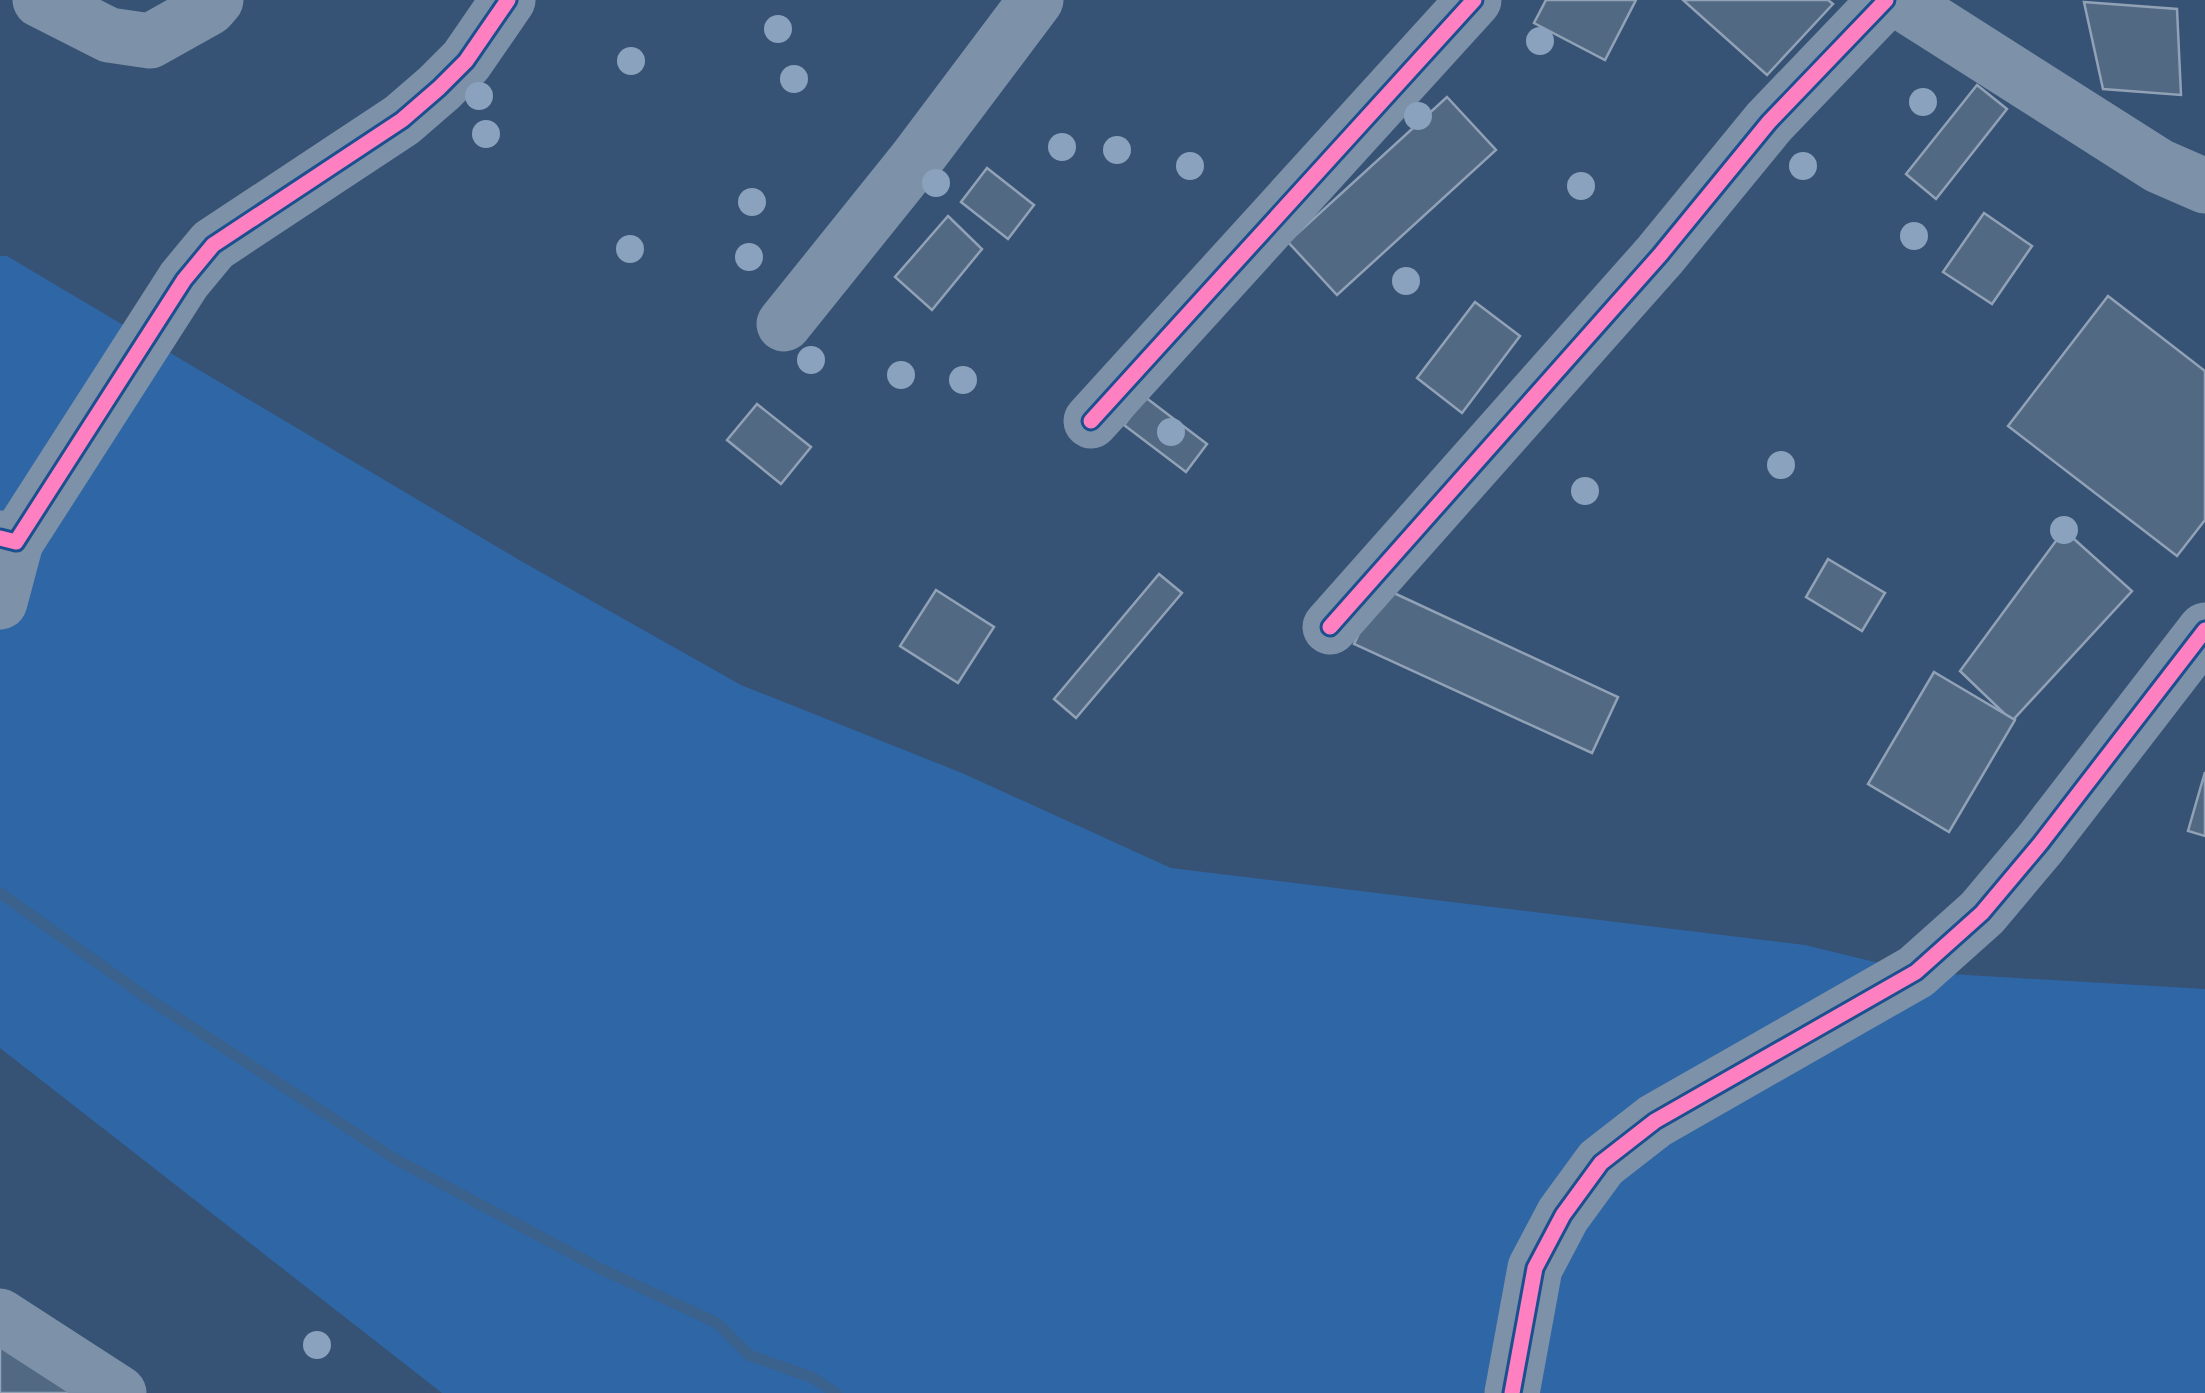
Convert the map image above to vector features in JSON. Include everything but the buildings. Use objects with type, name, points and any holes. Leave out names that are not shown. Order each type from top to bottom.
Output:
[{"type":"street","points":[[40,0],[109,35],[150,41],[209,3]]},
{"type":"street","points":[[0,602],[8,540],[184,280],[212,245],[402,120],[466,60],[508,0]]},
{"type":"street","points":[[784,324],[916,161],[1036,0]]},
{"type":"street","points":[[1091,420],[1474,0]]},
{"type":"street","points":[[1330,627],[1660,255],[1769,122],[1886,0]]},
{"type":"street","points":[[1898,0],[2159,166],[2205,186]]},
{"type":"street","points":[[1512,1393],[1535,1268],[1564,1215],[1601,1164],[1656,1121],[1916,972],[1982,913],[2205,630]]},
{"type":"street","points":[[0,1316],[119,1393]]},
{"type":"shaded area","points":[[0,256],[7,256],[521,561],[741,685],[962,773],[1171,868],[1805,945],[1916,972],[2205,989],[2205,1393],[442,1393],[0,1048]]},
{"type":"waterway","points":[[0,893],[147,998],[397,1160],[601,1269],[717,1323],[749,1355],[813,1378],[836,1393]]},
{"type":"cycle path","points":[[0,538],[16,542],[184,280],[213,245],[402,120],[466,61],[508,0]]},
{"type":"cycle path","points":[[1091,421],[1474,0]]},
{"type":"cycle path","points":[[1330,627],[1660,255],[1769,122],[1886,0]]},
{"type":"cycle path","points":[[1512,1393],[1535,1268],[1563,1215],[1601,1163],[1655,1121],[1916,972],[1982,913],[2205,630]]}]
